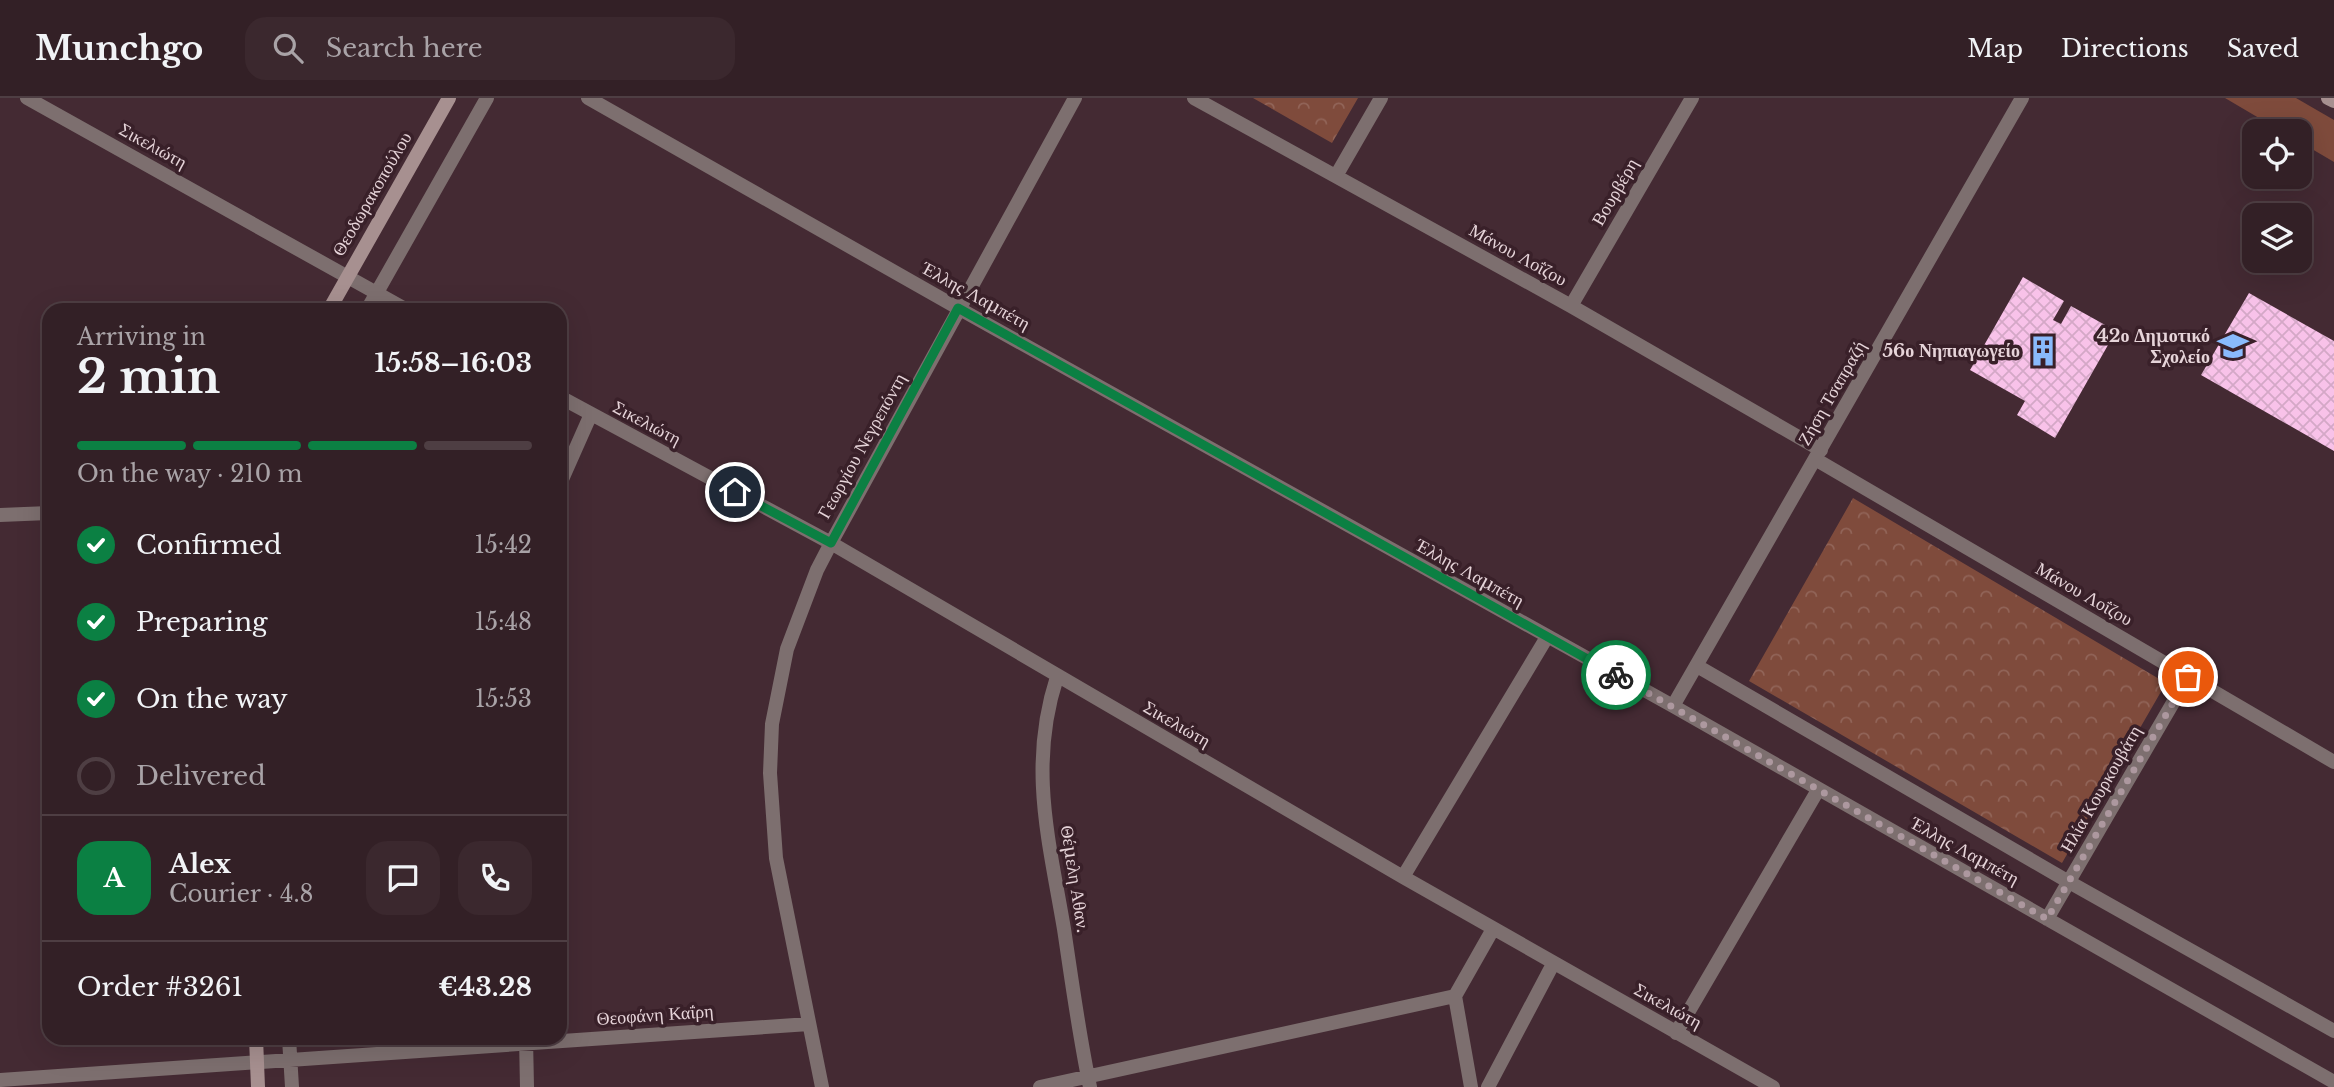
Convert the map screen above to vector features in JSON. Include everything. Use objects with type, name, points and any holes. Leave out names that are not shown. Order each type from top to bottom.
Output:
[{"type":"street","name":"Σικελιώτη","points":[[27,98],[394,303]]},
{"type":"street","name":"Θεοδωρακοπούλου","points":[[333,303],[449,98]]},
{"type":"street","points":[[371,303],[487,98]]},
{"type":"street","name":"Έλλης Λαμπέτη","points":[[588,98],[1546,638],[1673,706],[2334,1082]]},
{"type":"street","name":"Γεωργίου Νεγρεπόντη","points":[[822,1087],[776,858],[771,807],[771,750],[776,696],[787,649],[817,570],[831,543],[1075,98]]},
{"type":"street","name":"Μάνου Λοΐζου","points":[[1194,98],[1572,306],[2334,762]]},
{"type":"street","points":[[1336,176],[1381,98]]},
{"type":"street","name":"Βουρβέρη","points":[[1572,306],[1692,98]]},
{"type":"street","name":"Ζήση Τσαπραζή","points":[[1673,706],[2022,98]]},
{"type":"street","points":[[2328,98],[2334,102]]},
{"type":"street","name":"Σικελιώτη","points":[[567,401],[831,543],[1402,877],[1773,1087]]},
{"type":"street","points":[[567,468],[591,414]]},
{"type":"street","points":[[0,515],[42,513]]},
{"type":"street","points":[[1402,877],[1546,638]]},
{"type":"street","points":[[1697,666],[2069,882],[2334,1031]]},
{"type":"street","name":"Θέμελη Αθαν.","points":[[1057,677],[1049,699],[1042,736],[1042,789],[1089,1081]]},
{"type":"street","name":"Ηλία Κουρκουβάτη","points":[[2047,919],[2188,677]]},
{"type":"street","points":[[1676,1033],[1818,790]]},
{"type":"street","points":[[1471,1087],[1455,996],[1493,929]]},
{"type":"street","points":[[1488,1087],[1553,964]]},
{"type":"street","points":[[1040,1087],[1089,1081],[1455,996]]},
{"type":"street","name":"Θεοφάνη Καΐρη","points":[[567,1039],[809,1024]]},
{"type":"street","points":[[256,1045],[258,1087]]},
{"type":"street","points":[[289,1045],[292,1087]]},
{"type":"street","name":"Θεοφάνη Καΐρη","points":[[0,1080],[474,1045]]},
{"type":"street","points":[[526,1045],[527,1087]]},
{"type":"green space","points":[[1253,98],[1358,98],[1332,143]]},
{"type":"green space","points":[[2225,98],[2296,98],[2334,120],[2334,162],[2312,149],[2312,119],[2261,119]]},
{"type":"green space","points":[[1853,498],[2166,683],[2062,863],[1749,681]]},
{"type":"building","name":"56ο Νηπιαγωγείο","points":[[2023,277],[2064,301],[2053,320],[2061,324],[2071,306],[2116,331],[2055,438],[2017,415],[2025,401],[1970,370]]},
{"type":"building","points":[[2249,293],[2334,341],[2334,451],[2201,375]]},
{"type":"way so far","points":[[1616,675],[2047,919],[2188,677]]},
{"type":"place","name":"42ο Δημοτικό Σχολείο","points":[[2233,346]]},
{"type":"place","name":"56ο Νηπιαγωγείο","points":[[2043,351]]},
{"type":"route","points":[[735,492],[831,543],[958,308],[1616,675]]}]
